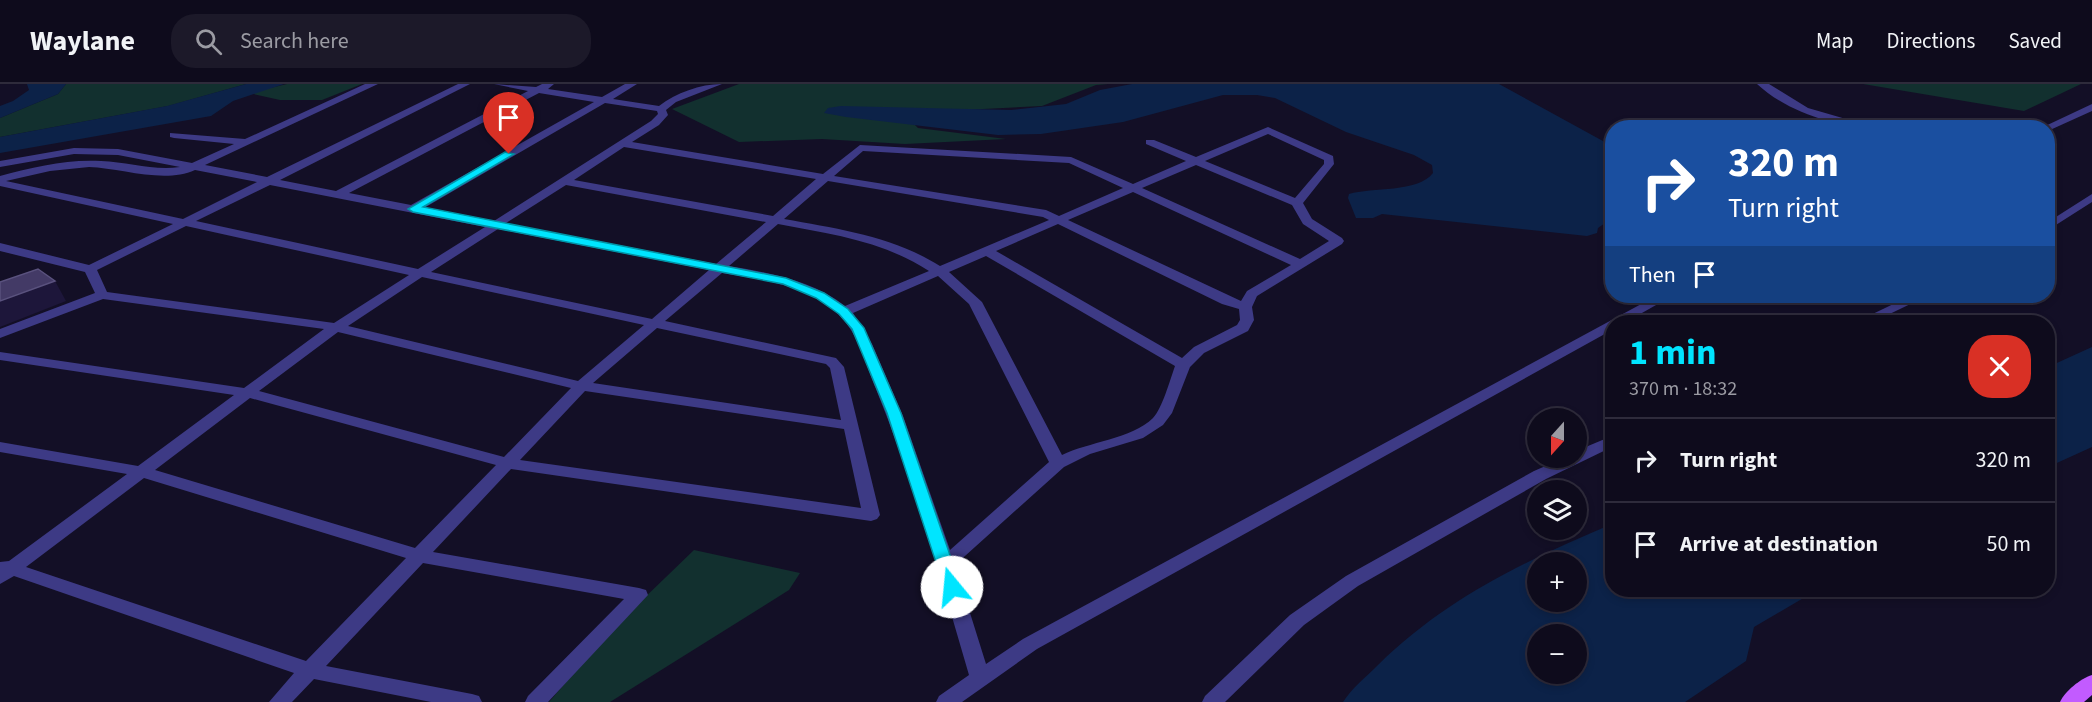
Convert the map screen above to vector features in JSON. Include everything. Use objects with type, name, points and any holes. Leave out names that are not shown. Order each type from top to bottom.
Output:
[{"type":"main road","points":[[2070,702],[2092,683]]},
{"type":"street","points":[[0,178],[49,167],[86,164],[171,172],[195,165],[373,84]]},
{"type":"street","points":[[0,247],[90,269],[465,84]]},
{"type":"street","points":[[499,84],[661,109],[673,100],[717,84]]},
{"type":"street","points":[[339,194],[549,84]]},
{"type":"street","points":[[413,209],[632,84]]},
{"type":"street","points":[[1762,84],[1804,110],[1842,120]]},
{"type":"street","points":[[2055,124],[2092,107]]},
{"type":"street","points":[[4,570],[143,472],[336,327],[655,123],[663,115],[661,109]]},
{"type":"street","points":[[844,312],[1268,130],[1329,158],[1329,164],[1297,203]]},
{"type":"street","points":[[174,135],[247,142]]},
{"type":"street","points":[[1150,142],[1297,203]]},
{"type":"street","points":[[623,144],[1046,214],[1227,301],[1245,306]]},
{"type":"street","points":[[279,702],[581,386],[860,148],[1071,160],[1300,264]]},
{"type":"street","points":[[0,164],[49,154],[101,150],[195,165],[718,267],[786,282],[820,296],[844,312],[858,328],[894,413],[945,564],[980,678]]},
{"type":"street","points":[[564,181],[859,236],[893,246],[948,277],[975,302],[1058,463]]},
{"type":"street","points":[[0,183],[831,361],[837,367],[871,515],[508,463],[248,393],[0,356]]},
{"type":"street","points":[[2055,222],[2092,197]]},
{"type":"street","points":[[945,564],[1058,463],[1084,450],[1137,435],[1158,422],[1164,413],[1183,365],[1199,350],[1243,328],[1246,320],[1245,306],[1252,294],[1338,241],[1316,229],[1299,212],[1297,203]]},
{"type":"street","points":[[987,250],[1183,365]]},
{"type":"street","points":[[90,269],[102,295]]},
{"type":"street","points":[[0,334],[102,295],[336,327],[581,386],[852,426]]},
{"type":"street","points":[[1630,315],[1652,303]]},
{"type":"street","points":[[1878,315],[1905,303]]},
{"type":"street","points":[[946,702],[1030,644],[1605,329]]},
{"type":"street","points":[[1212,702],[1298,620],[1352,581],[1540,475],[1605,444]]},
{"type":"street","points":[[0,447],[143,472],[420,556],[639,595],[535,702]]},
{"type":"street","points":[[4,570],[309,670],[472,702]]},
{"type":"green space","points":[[66,84],[246,84],[168,106],[0,137],[0,118],[58,94]]},
{"type":"green space","points":[[287,84],[362,84],[322,100],[280,100],[249,93]]},
{"type":"green space","points":[[739,84],[1108,84],[1096,85],[1042,106],[903,113],[918,128],[1006,139],[905,144],[822,139],[739,142],[672,109]]},
{"type":"green space","points":[[1863,84],[2081,84],[2024,111]]},
{"type":"green space","points":[[694,550],[800,573],[789,590],[610,702],[549,702],[609,632]]},
{"type":"water","points":[[27,84],[66,84],[58,94],[0,118],[0,106],[13,101],[29,90]]},
{"type":"water","points":[[246,84],[284,84],[233,101],[211,116],[0,153],[0,137],[167,106]]},
{"type":"water","points":[[1132,84],[1499,84],[1605,142],[1605,223],[1598,228],[1597,233],[1587,236],[1382,214],[1373,218],[1356,218],[1348,198],[1349,194],[1417,184],[1433,173],[1432,165],[1414,155],[1346,132],[1275,98],[1257,95],[1223,95],[1123,122],[1041,134],[998,135],[824,113],[828,108],[841,106],[1011,110],[1066,104],[1100,90]]},
{"type":"water","points":[[2092,347],[2092,447],[2055,464],[2055,364]]},
{"type":"water","points":[[1605,527],[1605,597],[1805,597],[1754,627],[1746,661],[1685,702],[1343,702],[1378,665],[1431,620],[1488,583],[1527,562],[1527,612],[1587,612],[1587,552],[1548,552],[1575,540],[1587,540],[1587,535]]},
{"type":"building","points":[[38,269],[55,281],[0,301],[0,282]]},
{"type":"route","points":[[509,154],[413,209],[786,282],[820,296],[844,312],[858,328],[894,413],[952,587]]}]
